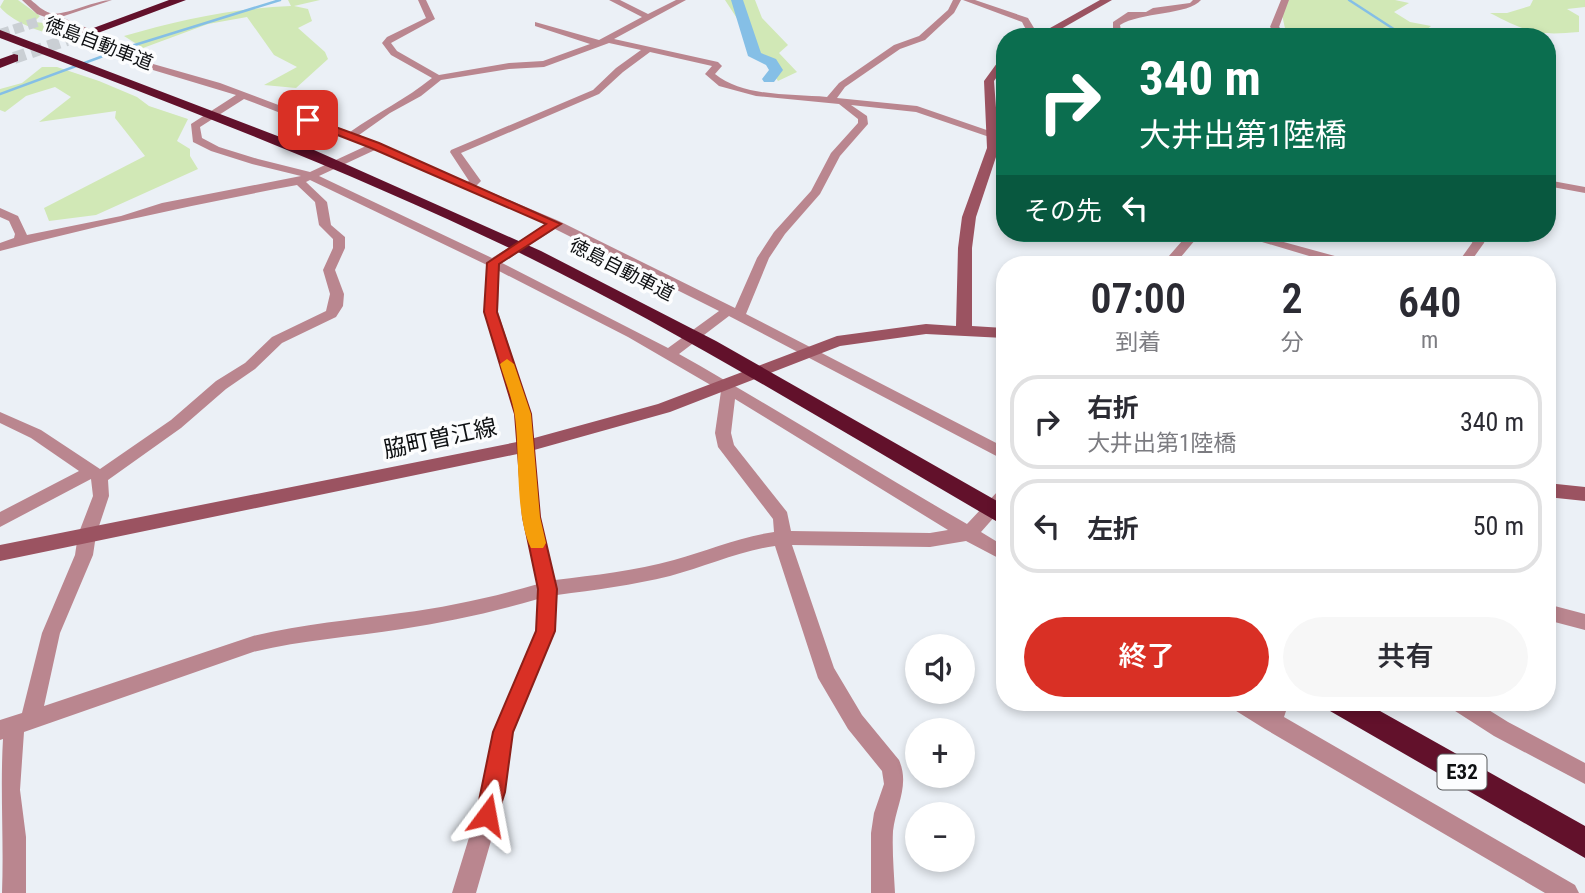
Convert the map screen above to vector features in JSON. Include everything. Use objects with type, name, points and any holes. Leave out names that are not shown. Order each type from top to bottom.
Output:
[{"type":"highway","points":[[67,40],[180,0]]},
{"type":"highway","name":"徳島自動車道","points":[[9,26],[405,181],[520,234],[737,346],[996,493]]},
{"type":"highway","name":"徳島自動車道","points":[[0,34],[134,84],[393,188],[608,291],[726,354],[996,510]]},
{"type":"highway","points":[[0,43],[134,84]]},
{"type":"highway","points":[[0,64],[14,58]]},
{"type":"highway","name":"E32","points":[[1355,711],[1585,843]]},
{"type":"main road","points":[[1056,28],[1107,0]]},
{"type":"main road","points":[[996,72],[989,81],[996,120]]},
{"type":"main road","points":[[964,329],[965,248],[969,217],[996,145]]},
{"type":"main road","name":"脇町曽江線","points":[[0,553],[527,446],[603,427],[726,387],[804,351],[837,341],[885,332],[964,329],[996,332]]},
{"type":"main road","points":[[1556,491],[1585,494]]},
{"type":"street","points":[[26,0],[51,18],[98,36],[136,62],[351,136],[469,187],[730,313],[996,450]]},
{"type":"street","points":[[40,21],[108,0]]},
{"type":"street","points":[[422,0],[431,19],[390,38],[386,43],[394,53],[438,78]]},
{"type":"street","points":[[613,0],[648,17]]},
{"type":"street","points":[[351,136],[386,111],[418,94],[438,78],[509,66],[544,64],[605,42],[611,36],[682,0]]},
{"type":"street","points":[[829,101],[842,85],[897,47],[922,38],[951,11],[957,0]]},
{"type":"street","points":[[967,0],[1025,20],[1029,28]]},
{"type":"street","points":[[1116,28],[1116,24],[1131,14],[1148,15],[1153,11],[1193,5],[1196,0]]},
{"type":"street","points":[[1276,28],[1280,20],[1280,7],[1285,0]]},
{"type":"street","points":[[538,24],[605,42],[715,64],[717,66],[710,74],[723,84],[756,93],[917,109],[996,136]]},
{"type":"street","points":[[469,187],[475,181],[454,152],[596,92],[606,86],[614,74],[632,64],[646,51]]},
{"type":"street","points":[[239,97],[195,126],[197,140],[215,149],[272,167],[291,168],[499,259],[674,351],[726,387],[860,470],[976,527],[996,546]]},
{"type":"street","points":[[674,351],[730,313],[780,232],[816,192],[835,155],[863,124],[863,118],[843,103]]},
{"type":"street","points":[[0,247],[19,240],[311,176],[375,146]]},
{"type":"street","points":[[0,520],[97,474],[176,424],[220,385],[250,366],[277,340],[331,314],[336,306],[337,294],[329,270],[339,248],[339,237],[327,231],[323,224],[321,202],[311,176]]},
{"type":"street","points":[[1556,184],[1584,187]]},
{"type":"street","points":[[0,212],[15,219],[21,234],[19,240]]},
{"type":"street","points":[[464,893],[494,792],[503,732],[546,631],[548,589],[531,517],[523,414],[491,312],[499,259],[550,227]]},
{"type":"street","points":[[1175,256],[1187,242]]},
{"type":"street","points":[[1270,242],[1320,256]]},
{"type":"street","points":[[726,387],[723,433],[726,447],[781,517],[781,538],[825,672],[855,722],[892,767],[895,784],[885,813],[882,833],[883,893]]},
{"type":"street","points":[[0,417],[36,434],[97,474],[101,496],[83,555],[15,724],[9,790],[15,836],[14,893]]},
{"type":"street","points":[[15,724],[275,638],[484,607],[548,589],[614,580],[672,568],[754,542],[781,538],[930,540],[976,527],[996,506]]},
{"type":"street","points":[[1556,614],[1585,622]]},
{"type":"street","points":[[1280,711],[1567,893]]},
{"type":"street","points":[[1473,711],[1585,774]]},
{"type":"green space","points":[[4,0],[18,0],[40,16],[34,22],[45,23],[68,33],[52,34],[22,23],[0,7]]},
{"type":"green space","points":[[288,0],[320,0],[294,6],[308,9],[312,21],[298,28],[325,52],[328,59],[296,88],[264,85],[297,67],[274,55],[247,17],[208,24],[143,48],[124,36],[207,16],[291,6]]},
{"type":"green space","points":[[725,0],[755,0],[762,18],[788,45],[779,53],[797,72],[778,81]]},
{"type":"green space","points":[[1288,0],[1395,0],[1409,3],[1394,12],[1410,22],[1431,26],[1285,28],[1282,15]]},
{"type":"green space","points":[[1533,0],[1585,0],[1585,7],[1567,9],[1579,16],[1579,32],[1556,33],[1556,28],[1522,28],[1490,13],[1507,13],[1530,6]]},
{"type":"green space","points":[[42,67],[57,67],[99,81],[137,97],[149,106],[188,119],[177,141],[190,149],[190,156],[198,169],[96,215],[49,221],[44,208],[145,156],[115,118],[116,111],[39,122],[71,97],[55,87],[26,96],[5,112],[0,110],[0,89],[22,83]]},
{"type":"waterway","points":[[0,94],[125,48],[280,0]]},
{"type":"waterway","points":[[737,0],[755,56],[771,62],[776,70],[769,79]]},
{"type":"waterway","points":[[1349,0],[1392,28]]},
{"type":"tunnel","points":[[0,34],[40,21]]},
{"type":"tunnel","points":[[14,58],[67,40]]},
{"type":"slow traffic","points":[[507,364],[523,414],[531,517],[537,543]]},
{"type":"route","points":[[308,120],[555,224],[493,263],[491,312],[523,414],[531,517],[548,589],[546,631],[540,650],[516,696],[503,732],[494,792],[487,815]]}]
